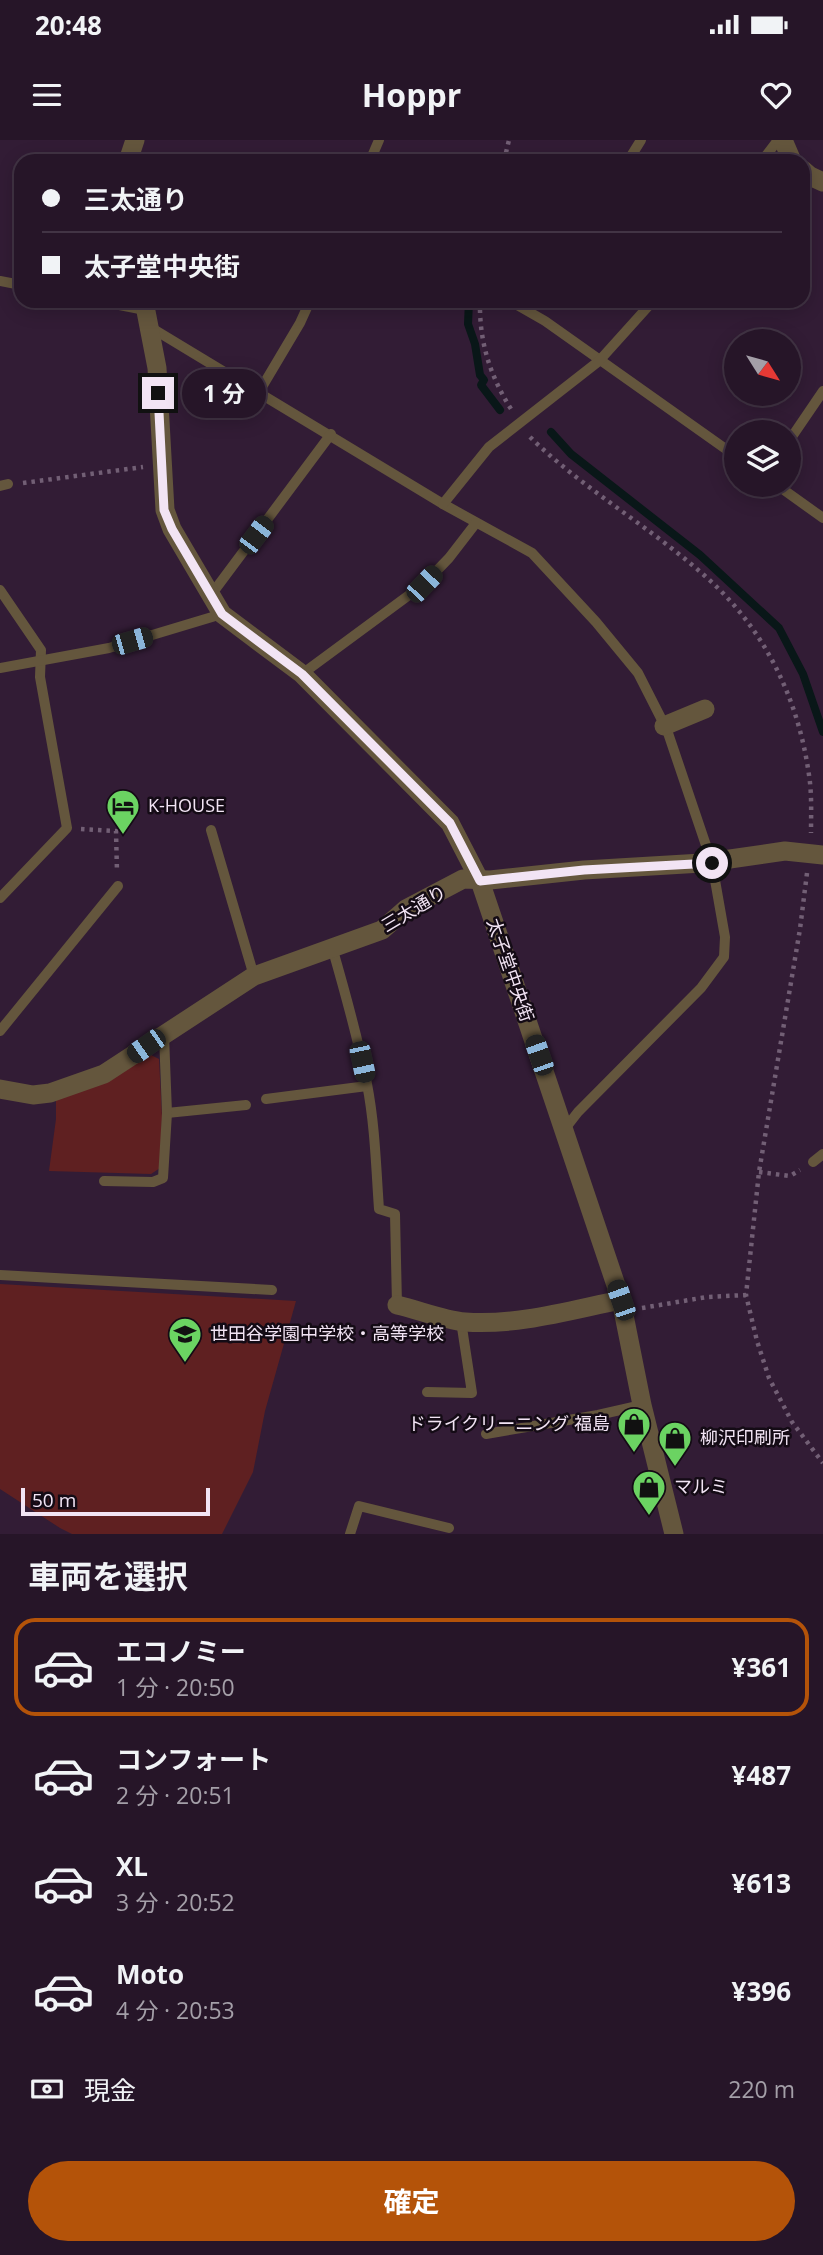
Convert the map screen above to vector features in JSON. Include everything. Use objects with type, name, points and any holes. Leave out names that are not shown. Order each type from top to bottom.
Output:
[{"type":"street","name":"太子堂中央街","points":[[146,313],[157,368],[164,510],[211,596],[222,614],[302,674],[450,823],[480,881],[623,1305],[642,1405],[674,1534]]},
{"type":"street","points":[[664,726],[705,709]]},
{"type":"street","name":"三太通り","points":[[9,1092],[50,1093],[104,1074],[254,976],[382,930],[406,909],[463,879],[480,881],[584,870],[712,863],[785,851],[823,855]]},
{"type":"street","points":[[397,1305],[461,1321],[486,1323],[623,1305]]},
{"type":"lane","points":[[768,154],[780,140]]},
{"type":"lane","points":[[126,308],[146,313],[260,392],[443,504],[532,553],[596,622],[638,673],[664,726],[712,863],[725,937],[724,957],[701,988],[578,1112],[564,1130]]},
{"type":"lane","points":[[260,392],[307,308]]},
{"type":"lane","points":[[522,308],[545,321],[724,448]]},
{"type":"lane","points":[[443,504],[489,447],[599,361],[647,308]]},
{"type":"lane","points":[[801,423],[823,391]]},
{"type":"lane","points":[[211,596],[331,435]]},
{"type":"lane","points":[[794,497],[823,518]]},
{"type":"lane","points":[[302,674],[424,584],[449,558],[476,523]]},
{"type":"lane","points":[[0,590],[41,650],[40,677],[66,828],[0,898]]},
{"type":"lane","points":[[0,668],[109,648],[222,614]]},
{"type":"lane","points":[[211,830],[254,976]]},
{"type":"lane","points":[[0,1031],[118,886]]},
{"type":"lane","points":[[332,946],[352,1014],[367,1086],[379,1209],[396,1213],[397,1305]]},
{"type":"lane","points":[[104,1181],[153,1182],[163,1178],[167,1113],[164,1034]]},
{"type":"lane","points":[[267,1099],[367,1086]]},
{"type":"lane","points":[[167,1113],[246,1105]]},
{"type":"lane","points":[[813,1162],[823,1154]]},
{"type":"lane","points":[[0,1275],[272,1290]]},
{"type":"lane","points":[[427,1392],[472,1393],[461,1321]]},
{"type":"lane","points":[[486,1434],[642,1405]]},
{"type":"lane","points":[[350,1534],[359,1506],[449,1528]]},
{"type":"path","points":[[4,485],[162,465]]},
{"type":"path","points":[[66,828],[116,831],[118,886]]},
{"type":"path","points":[[759,1172],[790,1176],[813,1162]]},
{"type":"path","points":[[623,1305],[746,1294]]},
{"type":"shaded area","points":[[149,1054],[159,1059],[162,1117],[160,1168],[151,1174],[49,1171],[56,1098],[105,1081]]},
{"type":"shaded area","name":"世田谷学園中学校・高等学校","points":[[0,1284],[296,1301],[265,1411],[253,1472],[222,1534],[72,1534],[0,1489]]},
{"type":"waterway","points":[[469,308],[468,324],[475,344],[480,375],[484,380],[481,385],[500,410]]},
{"type":"waterway","points":[[551,432],[571,454],[700,555],[779,628],[803,674],[823,732]]},
{"type":"place","name":"K-HOUSE","points":[[123,836]]},
{"type":"place","name":"世田谷学園中学校・高等学校","points":[[185,1364]]},
{"type":"place","name":"ドライクリーニング 福島","points":[[634,1454]]},
{"type":"place","name":"柳沢印刷所","points":[[675,1468]]},
{"type":"place","name":"マルミ","points":[[649,1517]]},
{"type":"route","points":[[158,393],[164,510],[172,529],[222,614],[302,674],[366,736],[450,823],[480,881],[584,870],[712,863]]}]
